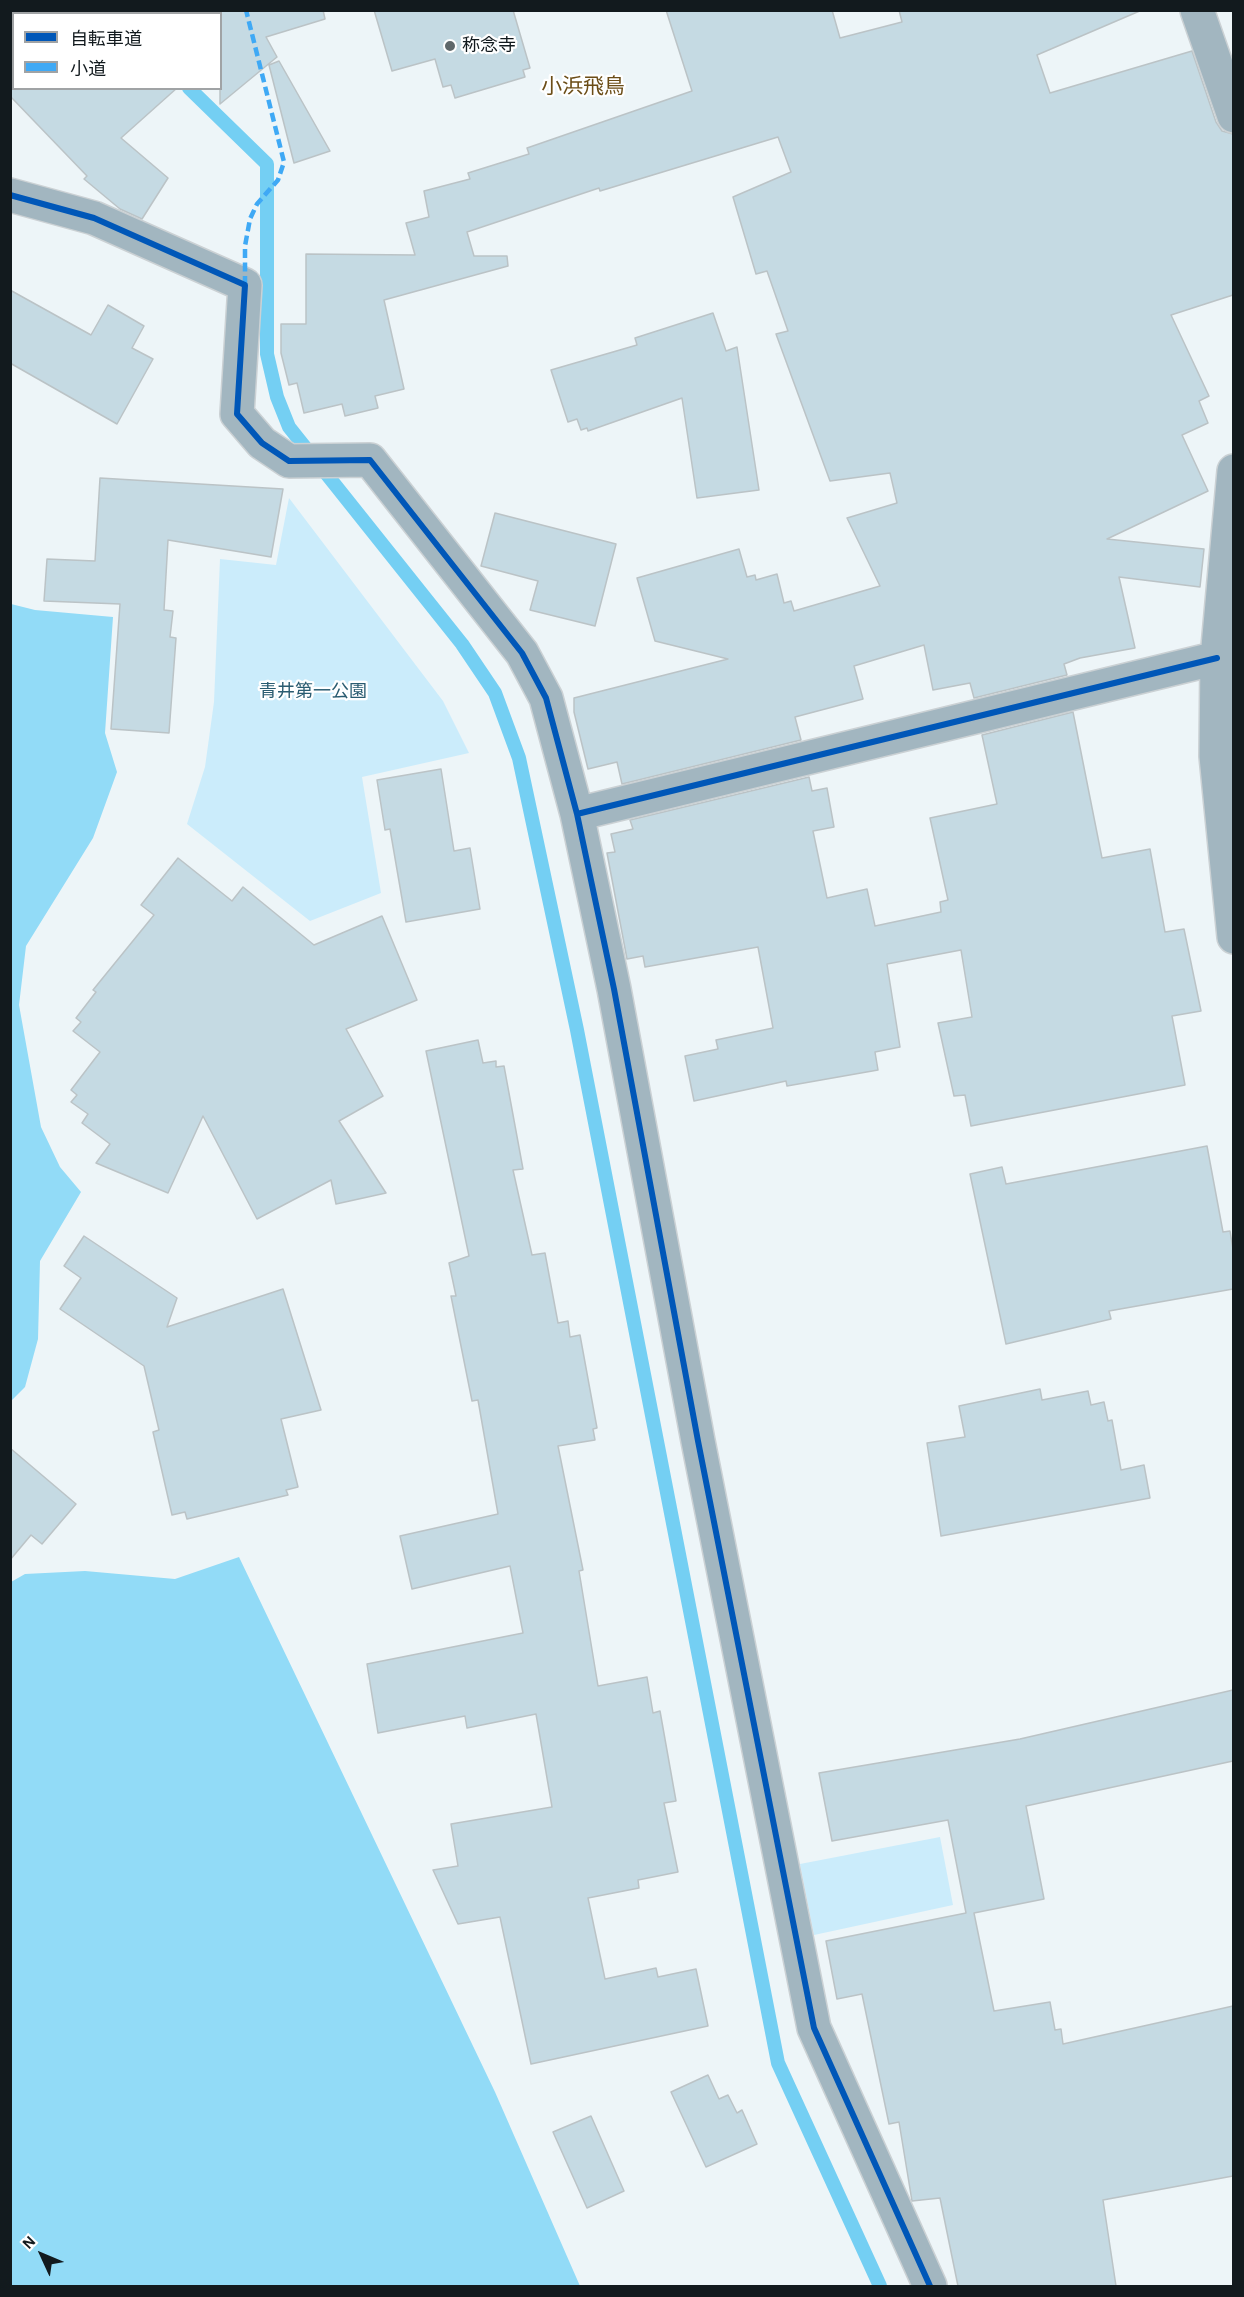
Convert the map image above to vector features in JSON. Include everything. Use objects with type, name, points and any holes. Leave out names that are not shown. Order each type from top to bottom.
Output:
[{"type":"street","points":[[1197,10],[1233,116]]},
{"type":"street","points":[[10,195],[94,218],[245,285],[237,414],[262,443],[289,461],[370,460],[522,653],[546,698],[577,814],[614,989],[698,1441],[814,2028],[930,2286]]},
{"type":"street","points":[[1233,471],[1217,658],[1216,756],[1233,937]]},
{"type":"street","points":[[577,814],[1217,658]]},
{"type":"green space","name":"青井第一公園","points":[[289,498],[443,701],[469,753],[362,777],[381,893],[310,921],[187,824],[205,767],[214,702],[220,559],[276,565]]},
{"type":"green space","points":[[940,1837],[953,1905],[814,1935],[800,1864]]},
{"type":"shaded area","points":[[11,604],[35,610],[113,617],[105,733],[117,772],[93,838],[26,946],[19,1005],[41,1127],[60,1167],[81,1192],[40,1261],[38,1339],[25,1387],[11,1401]]},
{"type":"shaded area","points":[[239,1557],[495,2092],[580,2286],[11,2286],[11,1582],[25,1574],[85,1571],[175,1579]]},
{"type":"building","points":[[220,10],[323,10],[325,19],[266,37],[277,57],[220,104],[222,12]]},
{"type":"building","name":"称念寺","points":[[374,10],[513,10],[530,68],[523,70],[525,77],[455,98],[451,85],[443,87],[435,59],[392,71]]},
{"type":"building","points":[[666,10],[832,10],[840,38],[902,22],[899,10],[1142,10],[1037,55],[1050,93],[1192,51],[1216,122],[1222,131],[1233,134],[1233,295],[1171,315],[1209,396],[1199,401],[1208,423],[1182,435],[1208,491],[1107,539],[1204,549],[1200,587],[1119,577],[1135,648],[1080,658],[1064,664],[1067,675],[974,698],[970,683],[933,690],[924,645],[854,666],[863,699],[795,717],[801,740],[622,784],[617,762],[588,769],[574,712],[574,698],[728,659],[655,641],[637,578],[739,549],[747,577],[755,575],[756,580],[777,574],[784,603],[791,601],[794,611],[880,586],[847,518],[897,503],[890,473],[830,481],[776,334],[788,331],[767,271],[756,274],[733,197],[791,172],[778,137],[600,191],[599,188],[467,232],[474,256],[507,256],[508,266],[384,300],[404,389],[375,396],[378,408],[345,416],[342,404],[304,413],[297,383],[289,385],[281,353],[281,324],[306,324],[306,254],[415,255],[406,223],[429,217],[424,191],[470,179],[468,173],[529,154],[527,148],[692,91]]},
{"type":"building","points":[[279,61],[330,151],[294,163],[269,65]]},
{"type":"building","points":[[10,88],[12,90],[175,90],[121,138],[168,178],[142,219],[120,209],[84,179],[87,176],[10,96]]},
{"type":"building","points":[[10,290],[91,335],[108,305],[144,326],[132,348],[153,359],[117,424],[10,363]]},
{"type":"building","points":[[713,313],[726,351],[737,347],[759,490],[697,498],[682,398],[588,431],[587,428],[581,430],[577,419],[568,422],[551,370],[637,345],[635,338]]},
{"type":"building","points":[[100,478],[283,489],[271,557],[168,540],[164,610],[173,611],[170,637],[176,638],[169,733],[111,729],[120,604],[44,601],[47,559],[95,561]]},
{"type":"building","points":[[495,513],[616,544],[595,626],[530,610],[538,581],[481,566]]},
{"type":"building","points":[[1073,712],[1102,858],[1150,849],[1165,932],[1184,929],[1201,1011],[1172,1016],[1185,1085],[971,1126],[965,1095],[954,1096],[938,1023],[972,1017],[961,950],[887,964],[900,1047],[875,1052],[878,1070],[787,1086],[786,1081],[694,1101],[685,1056],[718,1049],[716,1040],[773,1028],[758,947],[645,967],[643,956],[627,959],[607,853],[615,852],[611,834],[633,829],[630,820],[809,777],[812,791],[827,788],[834,827],[813,831],[827,898],[867,889],[875,926],[941,912],[940,902],[948,900],[930,818],[997,804],[982,735]]},
{"type":"building","points":[[441,769],[454,851],[470,848],[480,909],[406,922],[390,829],[385,830],[377,780]]},
{"type":"building","points":[[178,858],[232,901],[243,887],[314,945],[382,916],[417,1000],[346,1029],[383,1096],[339,1121],[386,1193],[336,1204],[331,1180],[257,1219],[203,1116],[168,1193],[96,1163],[110,1144],[82,1123],[88,1114],[71,1102],[77,1095],[71,1090],[100,1052],[73,1031],[81,1022],[76,1018],[96,992],[93,990],[154,915],[141,905]]},
{"type":"building","points":[[478,1040],[483,1063],[496,1061],[496,1067],[504,1066],[523,1169],[513,1170],[532,1255],[545,1253],[558,1323],[568,1321],[570,1337],[580,1335],[597,1428],[593,1429],[595,1440],[558,1446],[583,1570],[579,1571],[598,1686],[647,1677],[653,1713],[660,1711],[676,1801],[664,1803],[678,1872],[638,1880],[639,1888],[588,1898],[605,1979],[656,1968],[658,1977],[696,1969],[708,2026],[531,2064],[500,1917],[458,1924],[433,1870],[458,1866],[451,1824],[552,1807],[536,1714],[467,1728],[465,1716],[378,1733],[367,1664],[523,1633],[510,1566],[412,1589],[400,1536],[498,1514],[478,1400],[472,1401],[451,1296],[456,1296],[449,1263],[469,1256],[426,1051]]},
{"type":"building","points":[[1207,1146],[1223,1232],[1230,1231],[1233,1249],[1233,1289],[1109,1311],[1111,1319],[1006,1344],[970,1174],[1002,1167],[1006,1184]]},
{"type":"building","points":[[84,1236],[177,1298],[167,1327],[283,1289],[321,1410],[281,1419],[298,1487],[286,1490],[288,1495],[187,1519],[185,1512],[172,1515],[153,1432],[159,1430],[144,1366],[60,1309],[81,1278],[64,1266]]},
{"type":"building","points":[[1040,1389],[1042,1400],[1088,1391],[1091,1405],[1104,1402],[1108,1421],[1112,1420],[1121,1470],[1144,1465],[1150,1498],[941,1536],[927,1443],[965,1437],[959,1406]]},
{"type":"building","points":[[10,1448],[76,1504],[42,1544],[31,1535],[10,1560]]},
{"type":"building","points":[[1233,1690],[1233,1761],[1026,1806],[1044,1899],[974,1913],[994,2011],[1050,2002],[1055,2030],[1061,2029],[1063,2044],[1233,2006],[1233,2176],[1103,2200],[1116,2286],[958,2286],[940,2198],[912,2201],[899,2122],[889,2124],[862,1994],[837,1999],[826,1941],[966,1913],[948,1820],[832,1841],[819,1773],[1020,1739]]},
{"type":"building","points":[[708,2075],[719,2099],[728,2095],[737,2113],[742,2110],[757,2144],[706,2167],[671,2092]]},
{"type":"building","points":[[591,2116],[624,2191],[587,2208],[553,2132]]},
{"type":"waterway","points":[[191,90],[267,164],[267,354],[277,397],[289,427],[462,644],[495,693],[519,758],[577,1030],[778,2063],[880,2286]]},
{"type":"marked path","points":[[245,285],[245,246],[250,219],[257,204],[278,180],[284,162],[246,10]]},
{"type":"cycle path","points":[[10,195],[94,218],[245,285],[237,414],[262,443],[289,461],[370,460],[522,653],[546,698],[577,814],[614,989],[698,1441],[814,2028],[930,2286]]},
{"type":"cycle path","points":[[577,814],[1217,658]]},
{"type":"place","name":"称念寺","points":[[450,46]]},
{"type":"district","name":"小浜飛鳥","points":[[583,87]]}]
